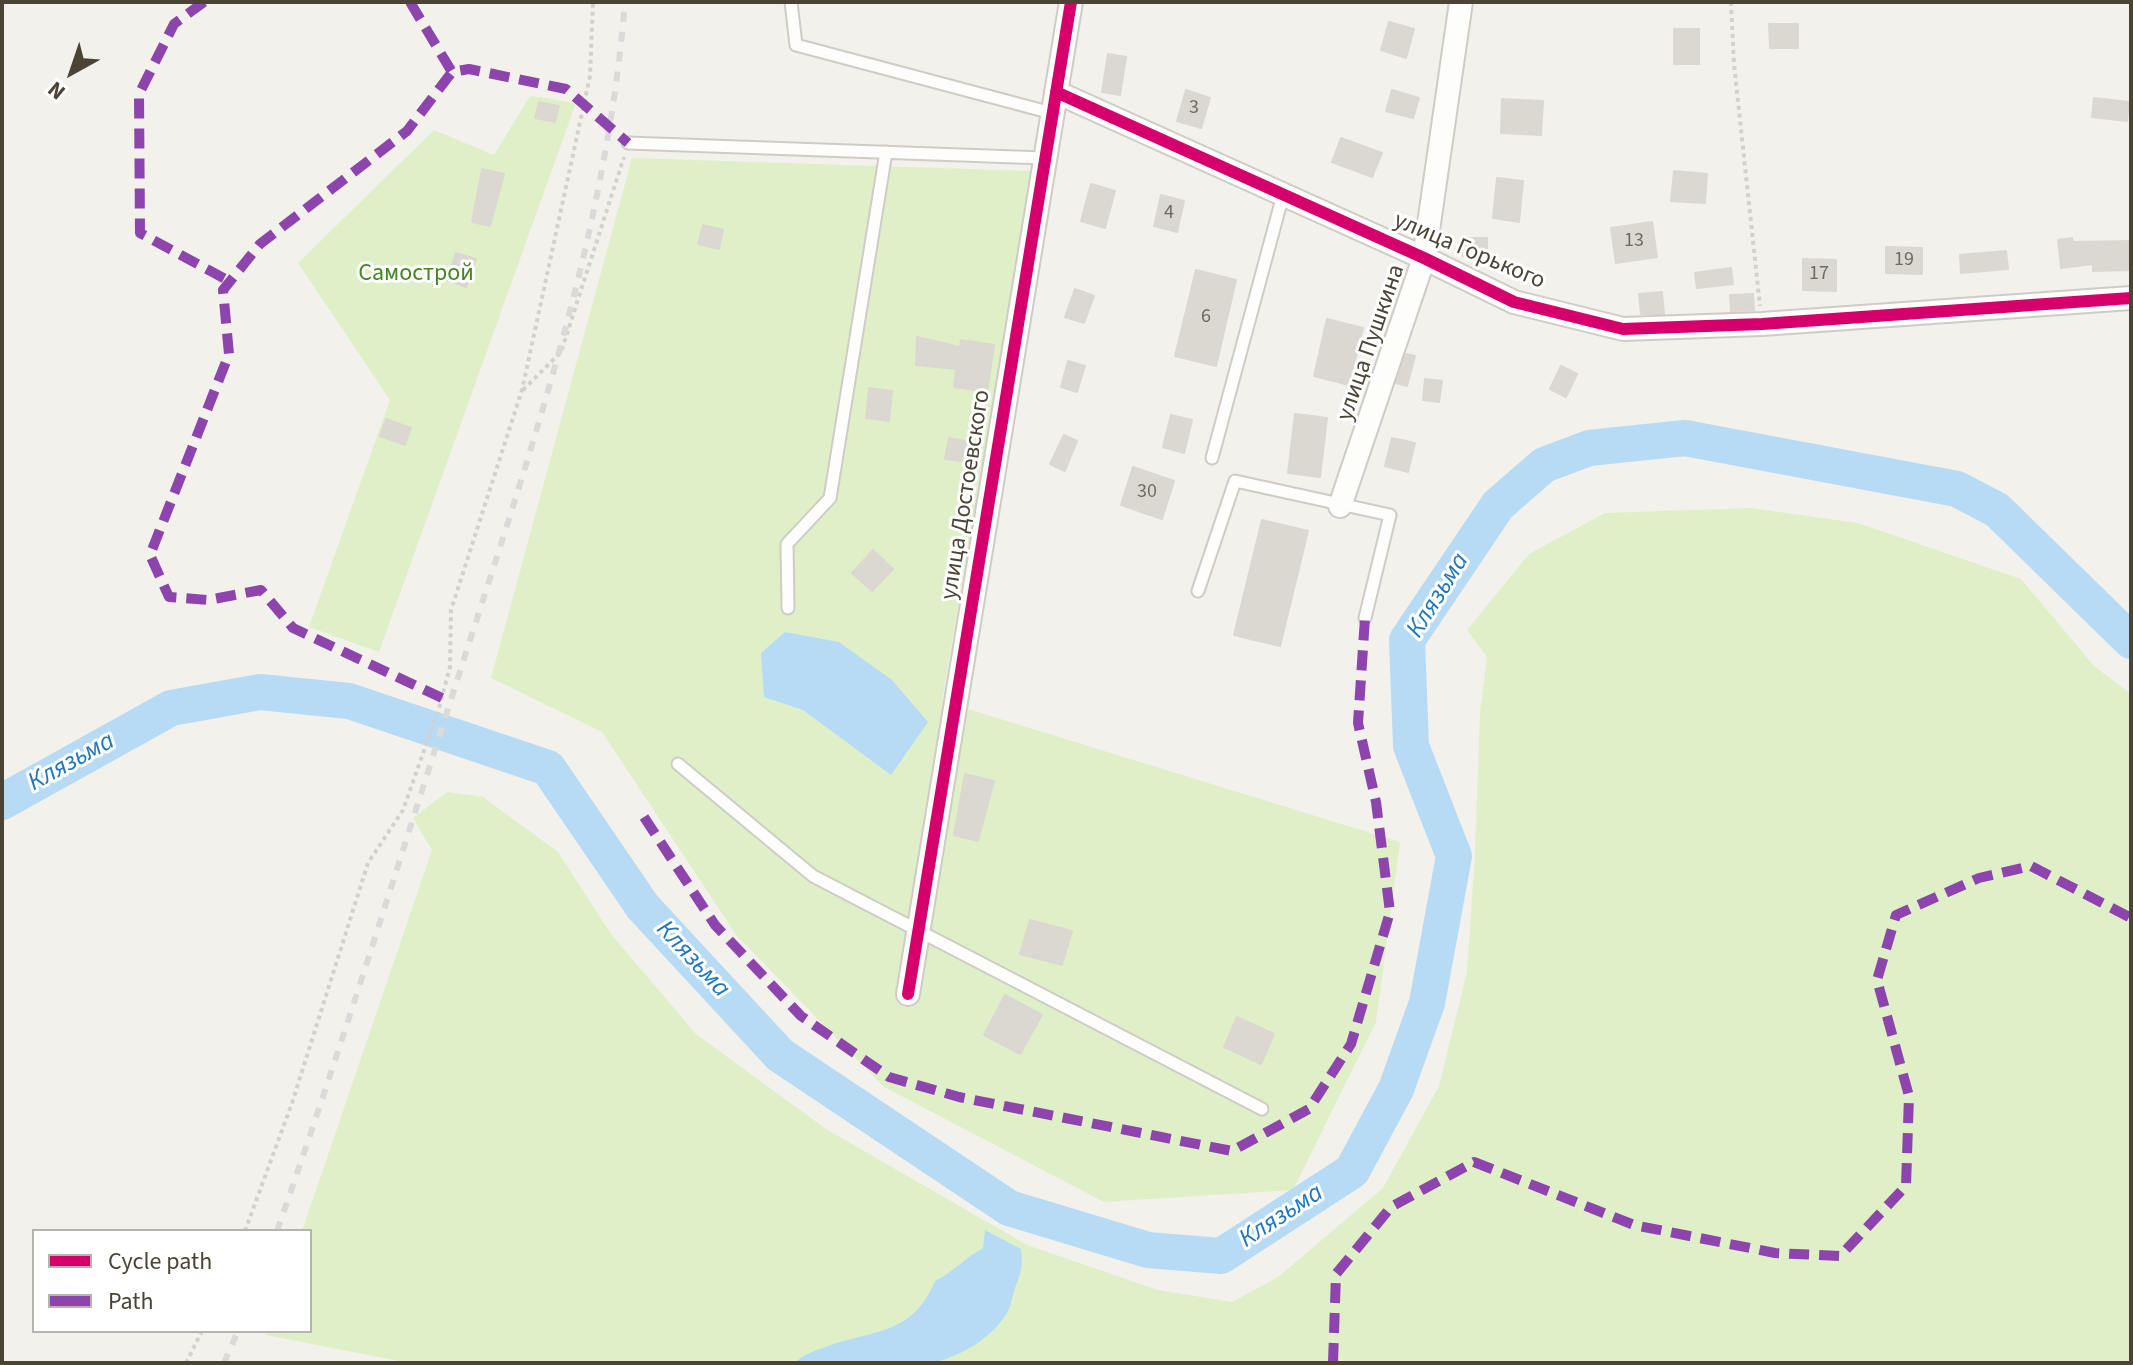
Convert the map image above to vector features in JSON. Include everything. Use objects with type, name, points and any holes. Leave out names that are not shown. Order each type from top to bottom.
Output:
[{"type":"street","name":"улица Достоевского","points":[[908,994],[1071,2]]},
{"type":"street","name":"улица Пушкина","points":[[1340,506],[1424,258],[1461,2]]},
{"type":"street","name":"улица Горького","points":[[1054,102],[1283,195],[1514,302],[1623,329],[1762,324],[2131,298]]},
{"type":"lane","points":[[791,2],[796,45],[1054,102]]},
{"type":"lane","points":[[628,143],[1044,158]]},
{"type":"lane","points":[[788,608],[787,544],[830,498],[886,152]]},
{"type":"lane","points":[[1212,458],[1283,195]]},
{"type":"lane","points":[[1198,591],[1235,481],[1390,515],[1365,618]]},
{"type":"lane","points":[[678,764],[813,876],[1262,1109]]},
{"type":"path","points":[[246,1229],[292,1103],[368,863],[403,810],[439,708],[450,667],[451,610],[522,390],[590,76],[593,2]]},
{"type":"path","points":[[1731,2],[1734,64],[1762,324]]},
{"type":"path","points":[[522,390],[561,352],[628,143]]},
{"type":"path","points":[[186,1363],[201,1333]]},
{"type":"green space","name":"Самострой","points":[[530,96],[576,103],[379,652],[309,627],[390,400],[298,263],[434,130],[494,155]]},
{"type":"green space","points":[[632,158],[1032,171],[942,701],[1400,842],[1376,1022],[1293,1190],[1104,1202],[884,1087],[737,936],[602,732],[491,678]]},
{"type":"green space","points":[[1750,508],[1858,523],[2021,579],[2094,666],[2131,694],[2131,1363],[409,1363],[266,1335],[312,1333],[312,1229],[303,1229],[432,850],[413,818],[447,792],[483,797],[558,852],[611,934],[696,1034],[826,1129],[1027,1245],[1158,1290],[1232,1302],[1278,1277],[1383,1188],[1439,1086],[1467,972],[1475,855],[1480,712],[1487,657],[1467,630],[1529,554],[1605,513]]},
{"type":"water","points":[[785,632],[839,642],[892,680],[928,722],[891,775],[803,710],[764,697],[761,653]]},
{"type":"water","points":[[985,1230],[1021,1249],[1022,1267],[1009,1309],[995,1328],[976,1344],[955,1356],[933,1363],[795,1363],[815,1351],[904,1321],[926,1299],[935,1281],[983,1248]]},
{"type":"building","points":[[1389,22],[1414,29],[1406,58],[1381,50]]},
{"type":"building","points":[[1769,24],[1798,24],[1798,48],[1770,48]]},
{"type":"building","points":[[1674,29],[1699,29],[1699,64],[1674,64]]},
{"type":"building","points":[[1108,54],[1126,57],[1120,95],[1102,92]]},
{"type":"building","points":[[1186,90],[1210,98],[1201,128],[1177,121]]},
{"type":"building","points":[[1392,90],[1419,98],[1413,118],[1386,111]]},
{"type":"building","points":[[2094,98],[2129,102],[2127,121],[2092,117]]},
{"type":"building","points":[[1502,99],[1543,101],[1541,135],[1501,133]]},
{"type":"building","points":[[539,102],[559,106],[555,122],[535,118]]},
{"type":"building","points":[[1341,138],[1382,153],[1372,177],[1332,162]]},
{"type":"building","points":[[482,169],[504,174],[490,226],[472,222]]},
{"type":"building","points":[[1674,171],[1707,174],[1705,203],[1671,201]]},
{"type":"building","points":[[1497,178],[1523,181],[1519,222],[1493,218]]},
{"type":"building","points":[[1091,184],[1115,191],[1105,228],[1081,221]]},
{"type":"building","points":[[1161,195],[1184,201],[1177,232],[1154,226]]},
{"type":"building","points":[[1652,222],[1657,257],[1616,263],[1611,228]]},
{"type":"building","points":[[703,225],[723,230],[719,249],[698,244]]},
{"type":"building","points":[[1463,238],[1487,238],[1487,256],[1463,256]]},
{"type":"building","points":[[2072,238],[2073,242],[2131,241],[2131,270],[2093,271],[2093,264],[2061,268],[2058,240]]},
{"type":"building","points":[[1886,247],[1922,248],[1922,274],[1886,273]]},
{"type":"building","points":[[2006,251],[2008,269],[1961,273],[1960,255]]},
{"type":"building","points":[[456,253],[476,259],[466,287],[447,280]]},
{"type":"building","points":[[1803,259],[1836,260],[1836,291],[1803,290]]},
{"type":"building","points":[[1731,268],[1733,284],[1697,288],[1695,273]]},
{"type":"building","points":[[1196,270],[1236,280],[1216,366],[1175,356]]},
{"type":"building","points":[[1075,289],[1094,296],[1084,323],[1065,317]]},
{"type":"building","points":[[1662,292],[1664,314],[1641,314],[1639,294]]},
{"type":"building","points":[[1753,294],[1754,310],[1731,311],[1730,295]]},
{"type":"building","points":[[1327,319],[1363,328],[1349,385],[1314,376]]},
{"type":"building","points":[[917,337],[960,347],[961,340],[994,345],[987,392],[954,387],[956,369],[916,365]]},
{"type":"building","points":[[1406,354],[1415,356],[1407,386],[1396,383]]},
{"type":"building","points":[[1068,361],[1085,366],[1077,392],[1061,387]]},
{"type":"building","points":[[1561,366],[1577,374],[1566,397],[1550,389]]},
{"type":"building","points":[[1425,379],[1442,381],[1439,402],[1423,400]]},
{"type":"building","points":[[869,388],[892,391],[889,421],[866,418]]},
{"type":"building","points":[[1295,414],[1327,418],[1320,477],[1288,473]]},
{"type":"building","points":[[1171,415],[1192,420],[1184,453],[1163,447]]},
{"type":"building","points":[[386,419],[411,428],[405,445],[380,436]]},
{"type":"building","points":[[1064,435],[1077,441],[1065,471],[1050,464]]},
{"type":"building","points":[[949,438],[971,442],[969,462],[945,459]]},
{"type":"building","points":[[1392,438],[1415,443],[1408,472],[1385,466]]},
{"type":"building","points":[[1133,467],[1174,481],[1162,519],[1121,505]]},
{"type":"building","points":[[1262,520],[1308,531],[1280,646],[1234,635]]},
{"type":"building","points":[[873,550],[893,569],[872,591],[852,573]]},
{"type":"building","points":[[965,774],[994,781],[978,841],[954,835]]},
{"type":"building","points":[[1030,920],[1072,931],[1062,965],[1020,954]]},
{"type":"building","points":[[1005,995],[1042,1015],[1020,1054],[984,1035]]},
{"type":"building","points":[[1237,1017],[1274,1034],[1261,1064],[1224,1047]]},
{"type":"waterway","name":"Клязьма","points":[[2,802],[171,708],[260,692],[349,701],[548,768],[643,907],[780,1055],[1009,1208],[1148,1250],[1221,1256],[1352,1171],[1396,1089],[1427,1003],[1454,856],[1411,746],[1407,640],[1498,505],[1544,465],[1589,448],[1685,438],[1957,489],[1997,510],[2131,641]]},
{"type":"railway","points":[[278,1229],[395,876],[563,337],[602,172],[625,2]]},
{"type":"railway","points":[[224,1363],[237,1333]]},
{"type":"marked path","points":[[204,2],[174,24],[139,94],[140,233],[231,282]]},
{"type":"marked path","points":[[410,2],[452,72],[469,69],[566,89],[628,143]]},
{"type":"marked path","points":[[442,698],[293,628],[261,590],[208,600],[169,597],[150,555],[229,354],[223,290],[260,244],[407,131],[452,72]]},
{"type":"marked path","points":[[644,817],[715,925],[801,1016],[889,1077],[959,1097],[1232,1151],[1309,1109],[1351,1044],[1390,912],[1376,802],[1358,723],[1365,618]]},
{"type":"marked path","points":[[1333,1363],[1336,1274],[1391,1207],[1474,1162],[1634,1225],[1775,1253],[1840,1256],[1906,1186],[1909,1096],[1877,980],[1896,915],[1979,878],[2031,866],[2131,918]]},
{"type":"cycle path","points":[[908,994],[1071,2]]},
{"type":"cycle path","points":[[1056,92],[1424,258],[1514,302],[1623,329],[1762,324],[2131,298]]}]
